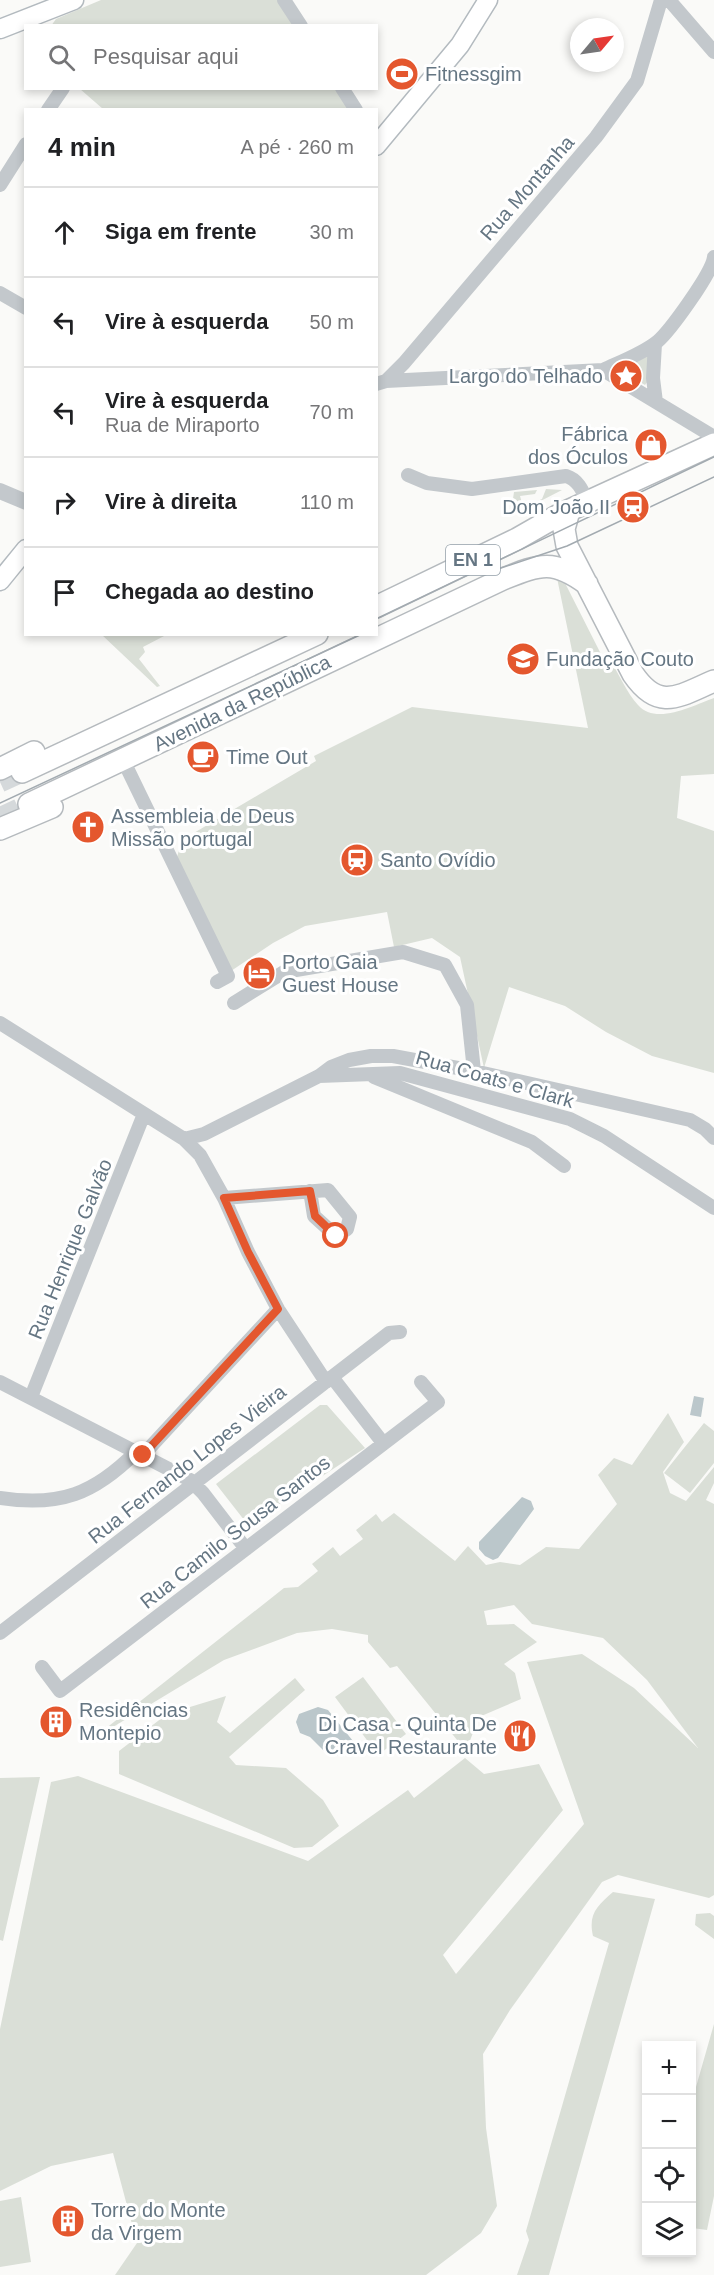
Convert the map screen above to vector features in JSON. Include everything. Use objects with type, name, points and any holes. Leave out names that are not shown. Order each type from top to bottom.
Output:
[{"type":"main road","points":[[0,29],[34,21],[74,0]]},
{"type":"main road","points":[[378,142],[460,45],[488,0]]},
{"type":"main road","name":"EN 1","points":[[378,606],[579,507],[714,444]]},
{"type":"main road","points":[[579,507],[564,529],[567,546],[633,674],[644,690],[657,697],[672,698],[714,681]]},
{"type":"main road","points":[[0,581],[24,551]]},
{"type":"main road","name":"Avenida da República","points":[[29,804],[336,657],[516,574],[551,566],[569,571],[587,584]]},
{"type":"main road","name":"Avenida da República","points":[[22,772],[313,636]]},
{"type":"main road","points":[[0,769],[148,699],[199,689]]},
{"type":"main road","name":"EN 1","points":[[0,829],[172,750],[202,723]]},
{"type":"street","points":[[284,0],[299,24]]},
{"type":"street","points":[[668,1],[714,52]]},
{"type":"street","name":"Rua Montanha","points":[[381,382],[404,363],[596,137],[637,81],[668,1]]},
{"type":"street","points":[[49,108],[62,90]]},
{"type":"street","points":[[343,90],[355,108]]},
{"type":"street","points":[[0,185],[24,147]]},
{"type":"street","points":[[381,382],[603,370],[655,344],[664,335],[701,284],[713,264],[714,257]]},
{"type":"street","points":[[0,293],[24,307]]},
{"type":"street","points":[[655,344],[653,378],[656,402]]},
{"type":"street","points":[[603,370],[714,437]]},
{"type":"street","points":[[408,475],[427,483],[472,489],[566,476],[573,478],[578,484],[579,507]]},
{"type":"street","points":[[0,491],[24,501]]},
{"type":"street","points":[[128,771],[228,976],[217,982]]},
{"type":"street","points":[[234,1003],[284,972],[403,952],[445,964],[467,1005],[474,1071]]},
{"type":"street","points":[[0,1023],[184,1139],[200,1155],[224,1198],[248,1252],[278,1309],[329,1380],[383,1443]]},
{"type":"street","points":[[319,1076],[332,1067],[349,1060],[371,1056],[393,1056],[474,1071],[690,1120],[714,1138]]},
{"type":"street","name":"Rua Coats e Clark","points":[[184,1139],[204,1134],[319,1076],[400,1072],[570,1119],[604,1136],[714,1208]]},
{"type":"street","points":[[369,1075],[532,1142],[564,1166]]},
{"type":"street","name":"Rua Henrique Galvão","points":[[31,1397],[144,1114]]},
{"type":"street","points":[[224,1198],[310,1191]]},
{"type":"street","points":[[0,1498],[28,1502],[54,1500],[93,1488],[140,1454],[278,1309]]},
{"type":"street","name":"Rua Fernando Lopes Vieira","points":[[0,1633],[389,1333],[400,1332]]},
{"type":"street","points":[[0,1382],[194,1484],[246,1549]]},
{"type":"street","name":"Rua Camilo Sousa Santos","points":[[42,1667],[60,1691],[438,1402],[422,1382]]},
{"type":"shaded area","points":[[101,0],[279,0],[294,24],[52,24],[56,19]]},
{"type":"shaded area","points":[[81,90],[338,90],[349,108],[102,108]]},
{"type":"shaded area","points":[[649,354],[648,381],[645,385],[618,369]]},
{"type":"shaded area","points":[[546,489],[562,490],[525,509],[512,505],[514,492],[537,490],[535,494],[520,496],[522,503],[535,502],[542,499]]},
{"type":"shaded area","points":[[557,578],[564,581],[605,662],[610,660],[638,705],[655,714],[665,714],[714,698],[714,774],[681,776],[677,818],[714,831],[714,1073],[652,1056],[606,1032],[565,1006],[509,987],[484,1068],[460,957],[432,938],[394,947],[387,912],[305,926],[273,943],[231,971],[177,857],[182,840],[316,761],[314,756],[412,707],[588,728]]},
{"type":"shaded area","points":[[103,636],[164,636],[143,647],[145,652],[139,659],[160,686],[157,687]]},
{"type":"shaded area","points":[[694,1396],[704,1398],[701,1417],[690,1415]]},
{"type":"shaded area","points":[[320,1405],[327,1405],[365,1448],[248,1525],[216,1484]]},
{"type":"shaded area","points":[[668,1413],[684,1442],[663,1472],[670,1493],[686,1501],[714,1467],[714,1483],[706,1500],[714,1504],[714,1895],[709,1898],[618,1875],[602,1882],[510,2010],[483,2054],[486,2128],[497,2206],[481,2233],[426,2275],[115,2275],[137,2243],[113,2153],[51,2166],[0,2191],[0,2029],[51,1782],[78,1776],[308,1861],[408,1790],[414,1798],[465,1758],[484,1774],[539,1764],[563,1810],[443,1955],[456,1974],[584,1824],[527,1662],[582,1654],[634,1688],[698,1748],[647,1680],[603,1638],[532,1624],[514,1605],[484,1611],[487,1625],[514,1624],[537,1642],[504,1664],[515,1673],[521,1699],[479,1717],[466,1751],[397,1666],[390,1668],[368,1642],[368,1635],[332,1629],[297,1633],[224,1660],[113,1727],[105,1729],[284,1588],[298,1587],[318,1571],[312,1564],[333,1547],[340,1556],[363,1539],[356,1530],[376,1514],[382,1522],[394,1513],[455,1561],[468,1546],[486,1565],[500,1562],[520,1565],[546,1547],[579,1549],[617,1504],[598,1475],[614,1458],[632,1465]]},
{"type":"shaded area","points":[[704,1423],[714,1431],[714,1463],[690,1493],[664,1473]]},
{"type":"shaded area","points":[[522,1497],[531,1501],[534,1509],[498,1558],[493,1560],[485,1556],[479,1549],[479,1542]]},
{"type":"shaded area","points":[[363,1677],[406,1734],[378,1755],[335,1697]]},
{"type":"shaded area","points":[[295,1678],[305,1690],[229,1757],[236,1765],[286,1768],[323,1800],[339,1826],[312,1847],[294,1848],[119,1774],[119,1751],[167,1714],[226,1696],[217,1722],[230,1733]]},
{"type":"shaded area","points":[[318,1707],[328,1710],[353,1741],[343,1757],[326,1753],[310,1737],[300,1733],[296,1722],[299,1714]]},
{"type":"shaded area","points":[[40,1777],[3,1941],[0,1940],[0,1778]]},
{"type":"shaded area","points":[[613,1892],[655,1899],[549,2275],[517,2275],[529,2240],[526,2231],[609,1943],[593,1936],[593,1916],[598,1906]]},
{"type":"shaded area","points":[[710,1913],[714,1916],[714,1939],[695,1925],[696,1914]]},
{"type":"shaded area","points":[[714,2024],[714,2196],[707,2230],[696,2229],[696,2087]]},
{"type":"shaded area","points":[[21,2197],[31,2262],[0,2267],[0,2201]]},
{"type":"tunnel","points":[[0,782],[22,772]]},
{"type":"tunnel","points":[[0,818],[29,804]]},
{"type":"tram line","points":[[378,618],[714,457]]},
{"type":"tram line","points":[[492,571],[567,546],[714,477]]},
{"type":"tram line","points":[[0,803],[358,636]]},
{"type":"place","name":"Fitnessgim","points":[[402,74]]},
{"type":"place","name":"Largo do Telhado","points":[[626,376]]},
{"type":"place","name":"Fábrica dos Óculos","points":[[651,445]]},
{"type":"place","name":"Dom João II","points":[[633,507]]},
{"type":"place","name":"Fundação Couto","points":[[523,659]]},
{"type":"place","name":"Time Out","points":[[203,757]]},
{"type":"place","name":"Assembleia de Deus Missão portugal","points":[[88,827]]},
{"type":"place","name":"Santo Ovídio","points":[[357,860]]},
{"type":"place","name":"Porto Gaia Guest House","points":[[259,973]]},
{"type":"place","name":"Residências Montepio","points":[[56,1722]]},
{"type":"place","name":"Di Casa - Quinta De Cravel Restaurante","points":[[520,1736]]},
{"type":"place","name":"Torre do Monte da Virgem","points":[[68,2221]]},
{"type":"route","points":[[143,1455],[278,1309],[248,1252],[224,1198],[310,1191],[315,1216],[336,1236]]}]
